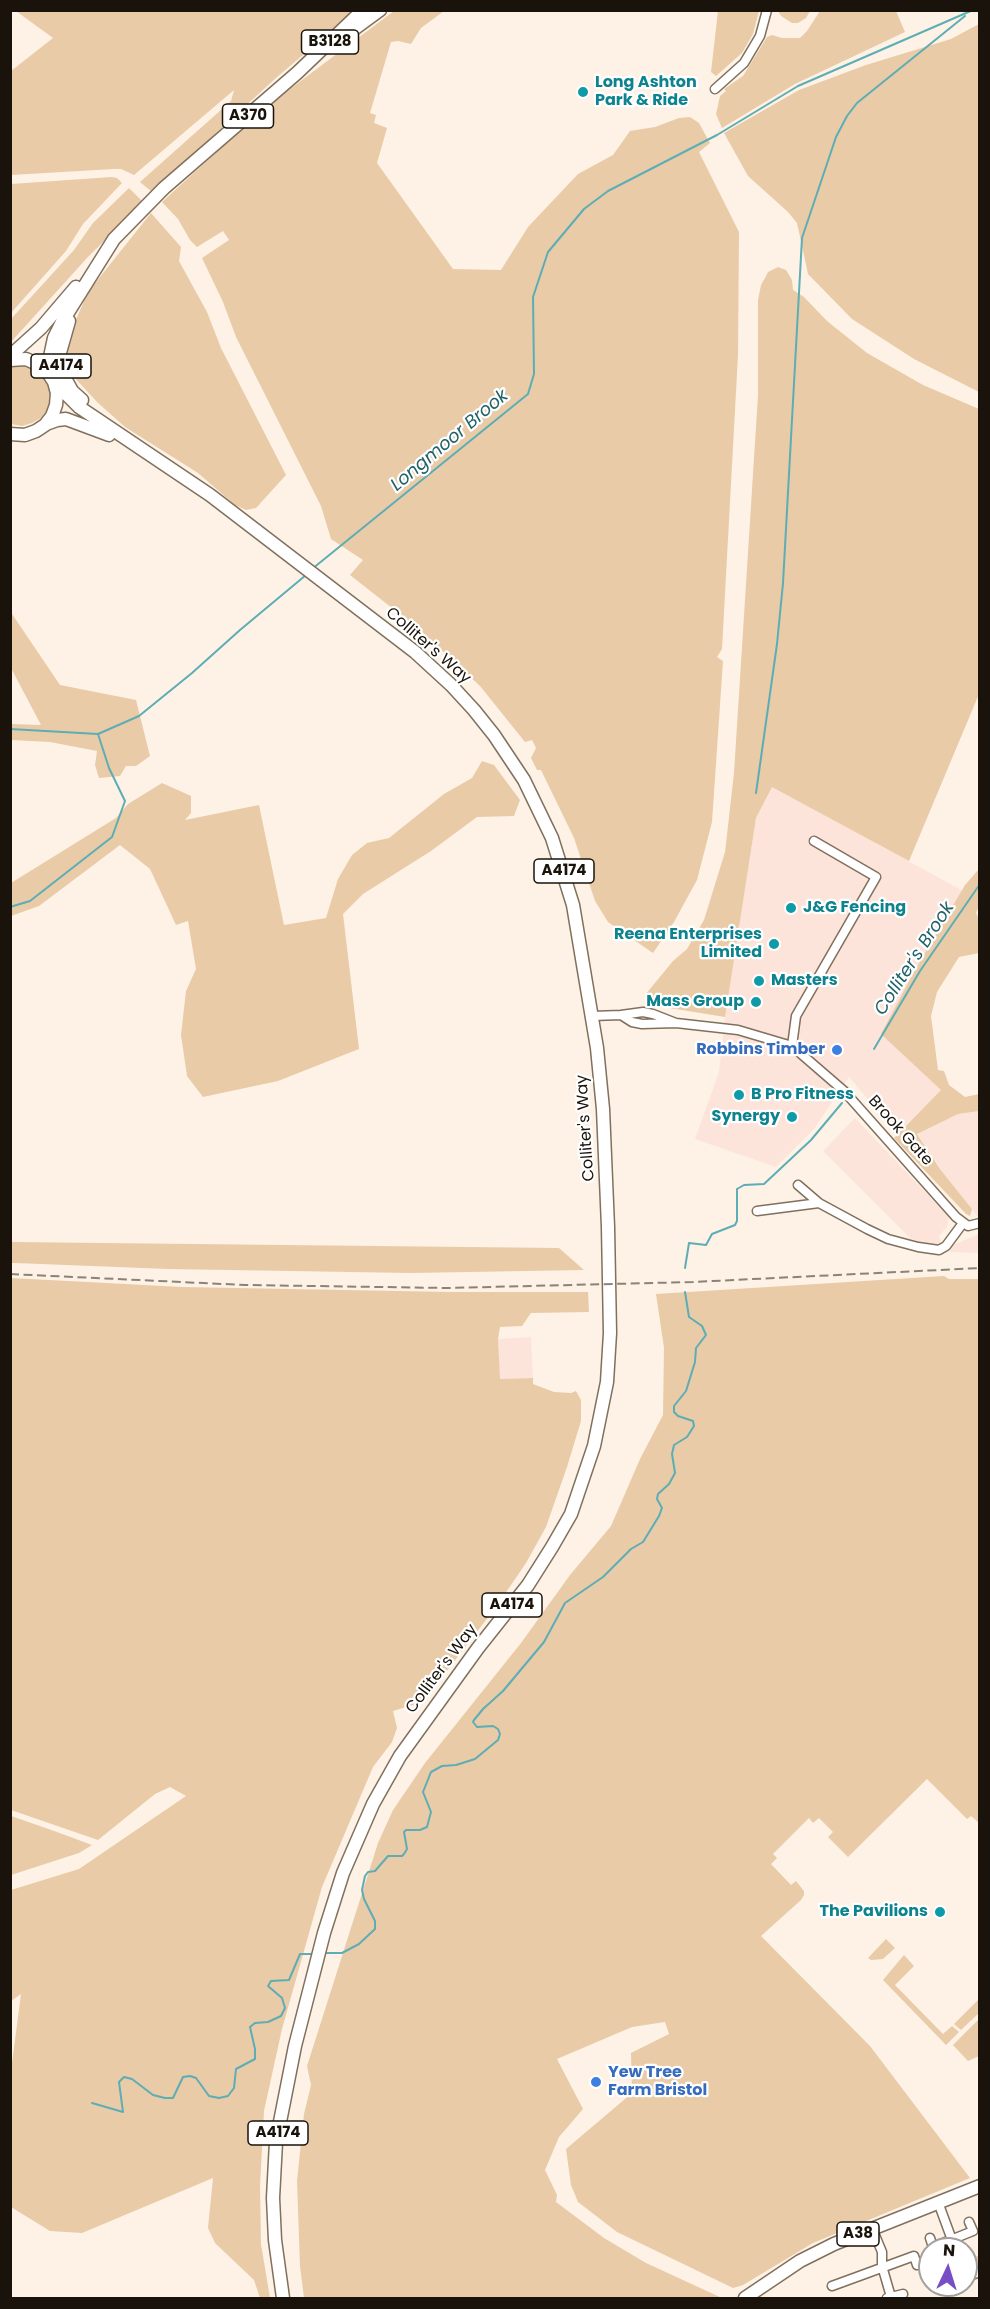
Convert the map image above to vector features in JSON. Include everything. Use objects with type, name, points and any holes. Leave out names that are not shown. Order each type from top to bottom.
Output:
[{"type":"highway","name":"B3128","points":[[297,73],[363,10]]},
{"type":"highway","name":"A370","points":[[50,376],[54,338],[94,268],[114,239],[144,207],[297,73],[380,10]]},
{"type":"highway","name":"A370","points":[[10,358],[41,328],[94,268]]},
{"type":"highway","name":"A4174","points":[[94,268],[63,339],[59,356],[62,374],[72,391],[130,443]]},
{"type":"highway","points":[[10,358],[26,359],[37,364],[50,376],[57,393],[56,405],[45,425]]},
{"type":"highway","name":"Colliter's Way","points":[[50,376],[79,407],[210,495],[415,652],[452,685],[494,735],[524,780],[552,838],[573,905],[592,1016],[603,1109],[610,1333],[607,1382],[594,1446],[571,1514],[528,1585],[471,1657],[400,1755],[373,1804],[347,1863],[324,1933],[295,2046],[276,2142],[273,2198],[274,2240],[283,2298]]},
{"type":"highway","name":"Colliter's Way","points":[[10,434],[25,435],[57,420],[75,421],[130,443]]},
{"type":"highway","name":"A38","points":[[745,2298],[800,2261],[872,2228],[980,2186]]},
{"type":"street","points":[[715,89],[744,63],[760,36],[767,10]]},
{"type":"street","points":[[592,1016],[621,1015],[632,1022],[676,1023],[738,1030],[792,1046],[795,1016],[876,877],[814,841]]},
{"type":"street","name":"Brook Gate","points":[[792,1046],[844,1092],[963,1223]]},
{"type":"street","points":[[798,1185],[819,1203],[867,1229],[888,1239],[918,1247],[939,1250],[946,1245],[963,1223],[972,1226],[980,1223]]},
{"type":"street","points":[[757,1211],[819,1203]]},
{"type":"street","points":[[938,2202],[951,2237]]},
{"type":"street","points":[[960,2237],[973,2232],[969,2222]]},
{"type":"street","points":[[872,2228],[882,2252],[882,2266],[889,2298],[903,2294]]},
{"type":"street","points":[[832,2286],[914,2256],[918,2265]]},
{"type":"street","points":[[846,2268],[850,2279]]},
{"type":"shaded area","points":[[16,11],[355,11],[277,77],[152,192],[140,182],[231,101],[234,90],[134,175],[121,169],[114,169],[11,175],[11,71],[53,38]]},
{"type":"shaded area","points":[[394,11],[444,11],[421,28],[411,44],[391,42],[370,113],[376,115],[374,123],[387,128],[377,163],[453,269],[501,270],[528,227],[578,174],[613,155],[630,131],[655,127],[679,118],[690,117],[699,123],[710,143],[699,152],[739,232],[738,355],[722,649],[717,657],[723,661],[712,822],[697,880],[674,922],[653,953],[608,922],[595,901],[574,838],[541,770],[537,770],[531,758],[536,748],[532,740],[525,742],[480,686],[420,630],[350,575],[363,560],[331,539],[321,506],[236,337],[223,302],[202,258],[229,240],[223,231],[197,247],[190,240],[178,219],[162,202],[266,107]]},
{"type":"shaded area","points":[[718,11],[759,11],[753,34],[742,53],[716,76],[711,72]]},
{"type":"shaded area","points":[[778,11],[810,11],[806,18],[798,23],[792,23],[781,16]]},
{"type":"shaded area","points":[[820,11],[896,11],[905,32],[795,84],[722,128],[716,114],[720,96],[726,91],[724,89],[743,76],[767,37],[772,35],[782,38],[800,38]]},
{"type":"shaded area","points":[[979,24],[979,392],[914,359],[852,319],[808,274],[797,223],[748,176],[724,133],[799,90],[866,65],[951,39]]},
{"type":"shaded area","points":[[112,177],[122,183],[83,224],[66,251],[11,313],[11,184]]},
{"type":"shaded area","points":[[129,188],[143,202],[87,258],[11,342],[11,319],[74,250],[93,223]]},
{"type":"shaded area","points":[[151,213],[181,247],[179,261],[207,312],[221,348],[286,475],[256,508],[246,510],[235,505],[198,473],[125,427],[74,377],[66,358],[68,338],[88,292]]},
{"type":"shaded area","points":[[778,267],[786,270],[792,280],[793,290],[804,297],[827,321],[867,353],[923,385],[979,409],[979,694],[909,861],[772,787],[756,818],[725,1017],[645,1004],[645,995],[673,961],[687,949],[704,920],[725,852],[734,773],[758,395],[758,300],[761,285],[768,272]]},
{"type":"shaded area","points":[[11,365],[32,366],[41,372],[51,389],[48,410],[41,418],[22,426],[11,424]]},
{"type":"shaded area","points":[[10,611],[60,685],[136,700],[150,756],[136,766],[126,766],[120,776],[99,778],[95,765],[97,751],[50,742],[11,740],[11,724],[41,725],[11,668]]},
{"type":"shaded area","points":[[482,761],[494,765],[520,800],[514,816],[477,817],[431,851],[363,894],[343,914],[359,1049],[278,1081],[203,1097],[187,1076],[181,1035],[186,991],[196,969],[188,921],[176,925],[150,869],[120,845],[39,906],[11,916],[11,883],[116,818],[128,804],[162,783],[191,796],[191,813],[185,820],[259,805],[284,925],[326,918],[338,879],[352,855],[367,843],[389,838],[444,794],[472,778]]},
{"type":"shaded area","points":[[772,786],[963,891],[915,970],[942,1090],[897,1133],[849,1077],[814,1129],[776,1167],[695,1139],[719,1072],[727,998],[756,818]]},
{"type":"shaded area","points":[[979,869],[979,906],[976,913],[979,919],[979,953],[959,957],[937,992],[931,1016],[938,1070],[944,1071],[949,1085],[965,1097],[979,1094],[979,1111],[958,1114],[917,1134],[940,1169],[972,1209],[970,1216],[894,1138],[941,1090],[881,1034],[915,970],[965,885]]},
{"type":"shaded area","points":[[979,1111],[979,1218],[940,1169],[917,1133],[958,1114]]},
{"type":"shaded area","points":[[855,1118],[949,1217],[947,1227],[939,1236],[941,1244],[937,1248],[918,1246],[823,1151]]},
{"type":"shaded area","points":[[979,1234],[979,1253],[950,1252],[953,1245]]},
{"type":"shaded area","points":[[11,1242],[559,1248],[584,1270],[411,1273],[168,1269],[11,1263]]},
{"type":"shaded area","points":[[944,1276],[949,1279],[979,1279],[978,1822],[971,1816],[967,1819],[927,1779],[848,1857],[828,1837],[833,1832],[819,1818],[813,1823],[809,1818],[773,1854],[777,1858],[771,1864],[791,1885],[796,1881],[804,1891],[804,1895],[761,1936],[870,2046],[970,2178],[813,2243],[743,2285],[733,2288],[617,2232],[578,2202],[571,2185],[566,2149],[632,2093],[631,2053],[669,2034],[665,2022],[632,2027],[557,2059],[583,2109],[559,2137],[545,2170],[557,2195],[556,2202],[604,2238],[646,2263],[722,2298],[304,2298],[300,2266],[297,2181],[304,2114],[311,2085],[307,2066],[378,1843],[393,1810],[425,1763],[521,1643],[570,1575],[611,1526],[640,1459],[663,1415],[664,1348],[656,1294]]},
{"type":"shaded area","points":[[11,1278],[182,1287],[588,1292],[589,1312],[531,1313],[522,1326],[500,1327],[498,1339],[500,1379],[533,1378],[533,1384],[554,1392],[576,1391],[581,1400],[581,1421],[567,1467],[546,1527],[526,1563],[496,1607],[442,1677],[416,1704],[393,1711],[397,1728],[392,1742],[373,1767],[322,1887],[282,2029],[264,2111],[260,2186],[261,2244],[270,2298],[260,2298],[254,2280],[215,2243],[208,2228],[213,2178],[82,2233],[50,2231],[11,2207],[10,2078],[21,1994],[11,2001],[11,1890],[79,1869],[186,1796],[170,1787],[155,1794],[98,1840],[11,1810]]},
{"type":"shaded area","points":[[531,1337],[533,1378],[499,1379],[498,1339]]},
{"type":"shaded area","points":[[11,1816],[92,1845],[79,1853],[11,1875]]},
{"type":"shaded area","points":[[886,1939],[895,1948],[883,1959],[868,1958]]},
{"type":"shaded area","points":[[904,1955],[914,1966],[895,1985],[943,2034],[952,2026],[959,2032],[946,2045],[883,1980]]},
{"type":"shaded area","points":[[979,1999],[979,2013],[961,2030],[954,2024]]},
{"type":"shaded area","points":[[979,2019],[979,2056],[968,2061],[953,2045]]},
{"type":"waterway","name":"Longmoor Brook","points":[[312,569],[528,394],[534,374],[533,297],[548,252],[584,209],[608,191],[717,135],[798,86],[973,10]]},
{"type":"waterway","points":[[756,793],[777,644],[783,583],[802,238],[836,137],[847,116],[857,103],[965,16]]},
{"type":"waterway","name":"Longmoor Brook","points":[[10,907],[30,901],[112,837],[125,801],[109,768],[98,734],[139,716],[306,575]]},
{"type":"waterway","points":[[10,729],[98,734]]},
{"type":"waterway","name":"Colliter's Brook","points":[[874,1049],[920,971],[980,884]]},
{"type":"waterway","name":"Colliter's Brook","points":[[685,1268],[689,1243],[706,1245],[712,1234],[735,1225],[737,1189],[744,1185],[764,1184],[811,1140],[842,1103]]},
{"type":"waterway","name":"Colliter's Brook","points":[[325,1953],[342,1953],[359,1944],[375,1929],[375,1921],[362,1890],[365,1876],[368,1872],[375,1871],[388,1856],[404,1854],[407,1849],[404,1832],[406,1830],[420,1830],[427,1827],[431,1812],[423,1792],[431,1772],[442,1766],[456,1765],[475,1759],[498,1740],[500,1734],[498,1729],[493,1726],[477,1727],[474,1720],[503,1691],[544,1642],[565,1603],[603,1577],[631,1549],[643,1542],[659,1516],[662,1508],[657,1499],[658,1494],[669,1484],[675,1473],[672,1454],[674,1445],[687,1437],[694,1426],[693,1421],[678,1416],[674,1412],[674,1406],[686,1391],[695,1362],[696,1348],[706,1335],[702,1326],[689,1317],[685,1292]]},
{"type":"waterway","name":"Colliter's Brook","points":[[92,2103],[123,2112],[119,2082],[124,2077],[132,2079],[153,2095],[165,2098],[173,2098],[183,2077],[190,2076],[196,2078],[209,2096],[219,2098],[228,2096],[234,2088],[236,2069],[255,2059],[250,2027],[255,2023],[268,2022],[281,2016],[285,2008],[282,1998],[268,1986],[271,1981],[289,1980],[300,1954],[313,1954]]},
{"type":"railway","points":[[10,1274],[245,1285],[447,1288],[693,1282],[980,1268]]},
{"type":"place","name":"Long Ashton Park & Ride","points":[[583,92]]},
{"type":"place","name":"J&G Fencing","points":[[791,908]]},
{"type":"place","name":"Reena Enterprises Limited","points":[[774,944]]},
{"type":"place","name":"Masters","points":[[759,981]]},
{"type":"place","name":"Mass Group","points":[[756,1002]]},
{"type":"place","name":"Robbins Timber","points":[[837,1050]]},
{"type":"place","name":"B Pro Fitness","points":[[739,1095]]},
{"type":"place","name":"Synergy","points":[[792,1117]]},
{"type":"place","name":"The Pavilions","points":[[940,1912]]},
{"type":"place","name":"Yew Tree Farm Bristol","points":[[596,2082]]}]
